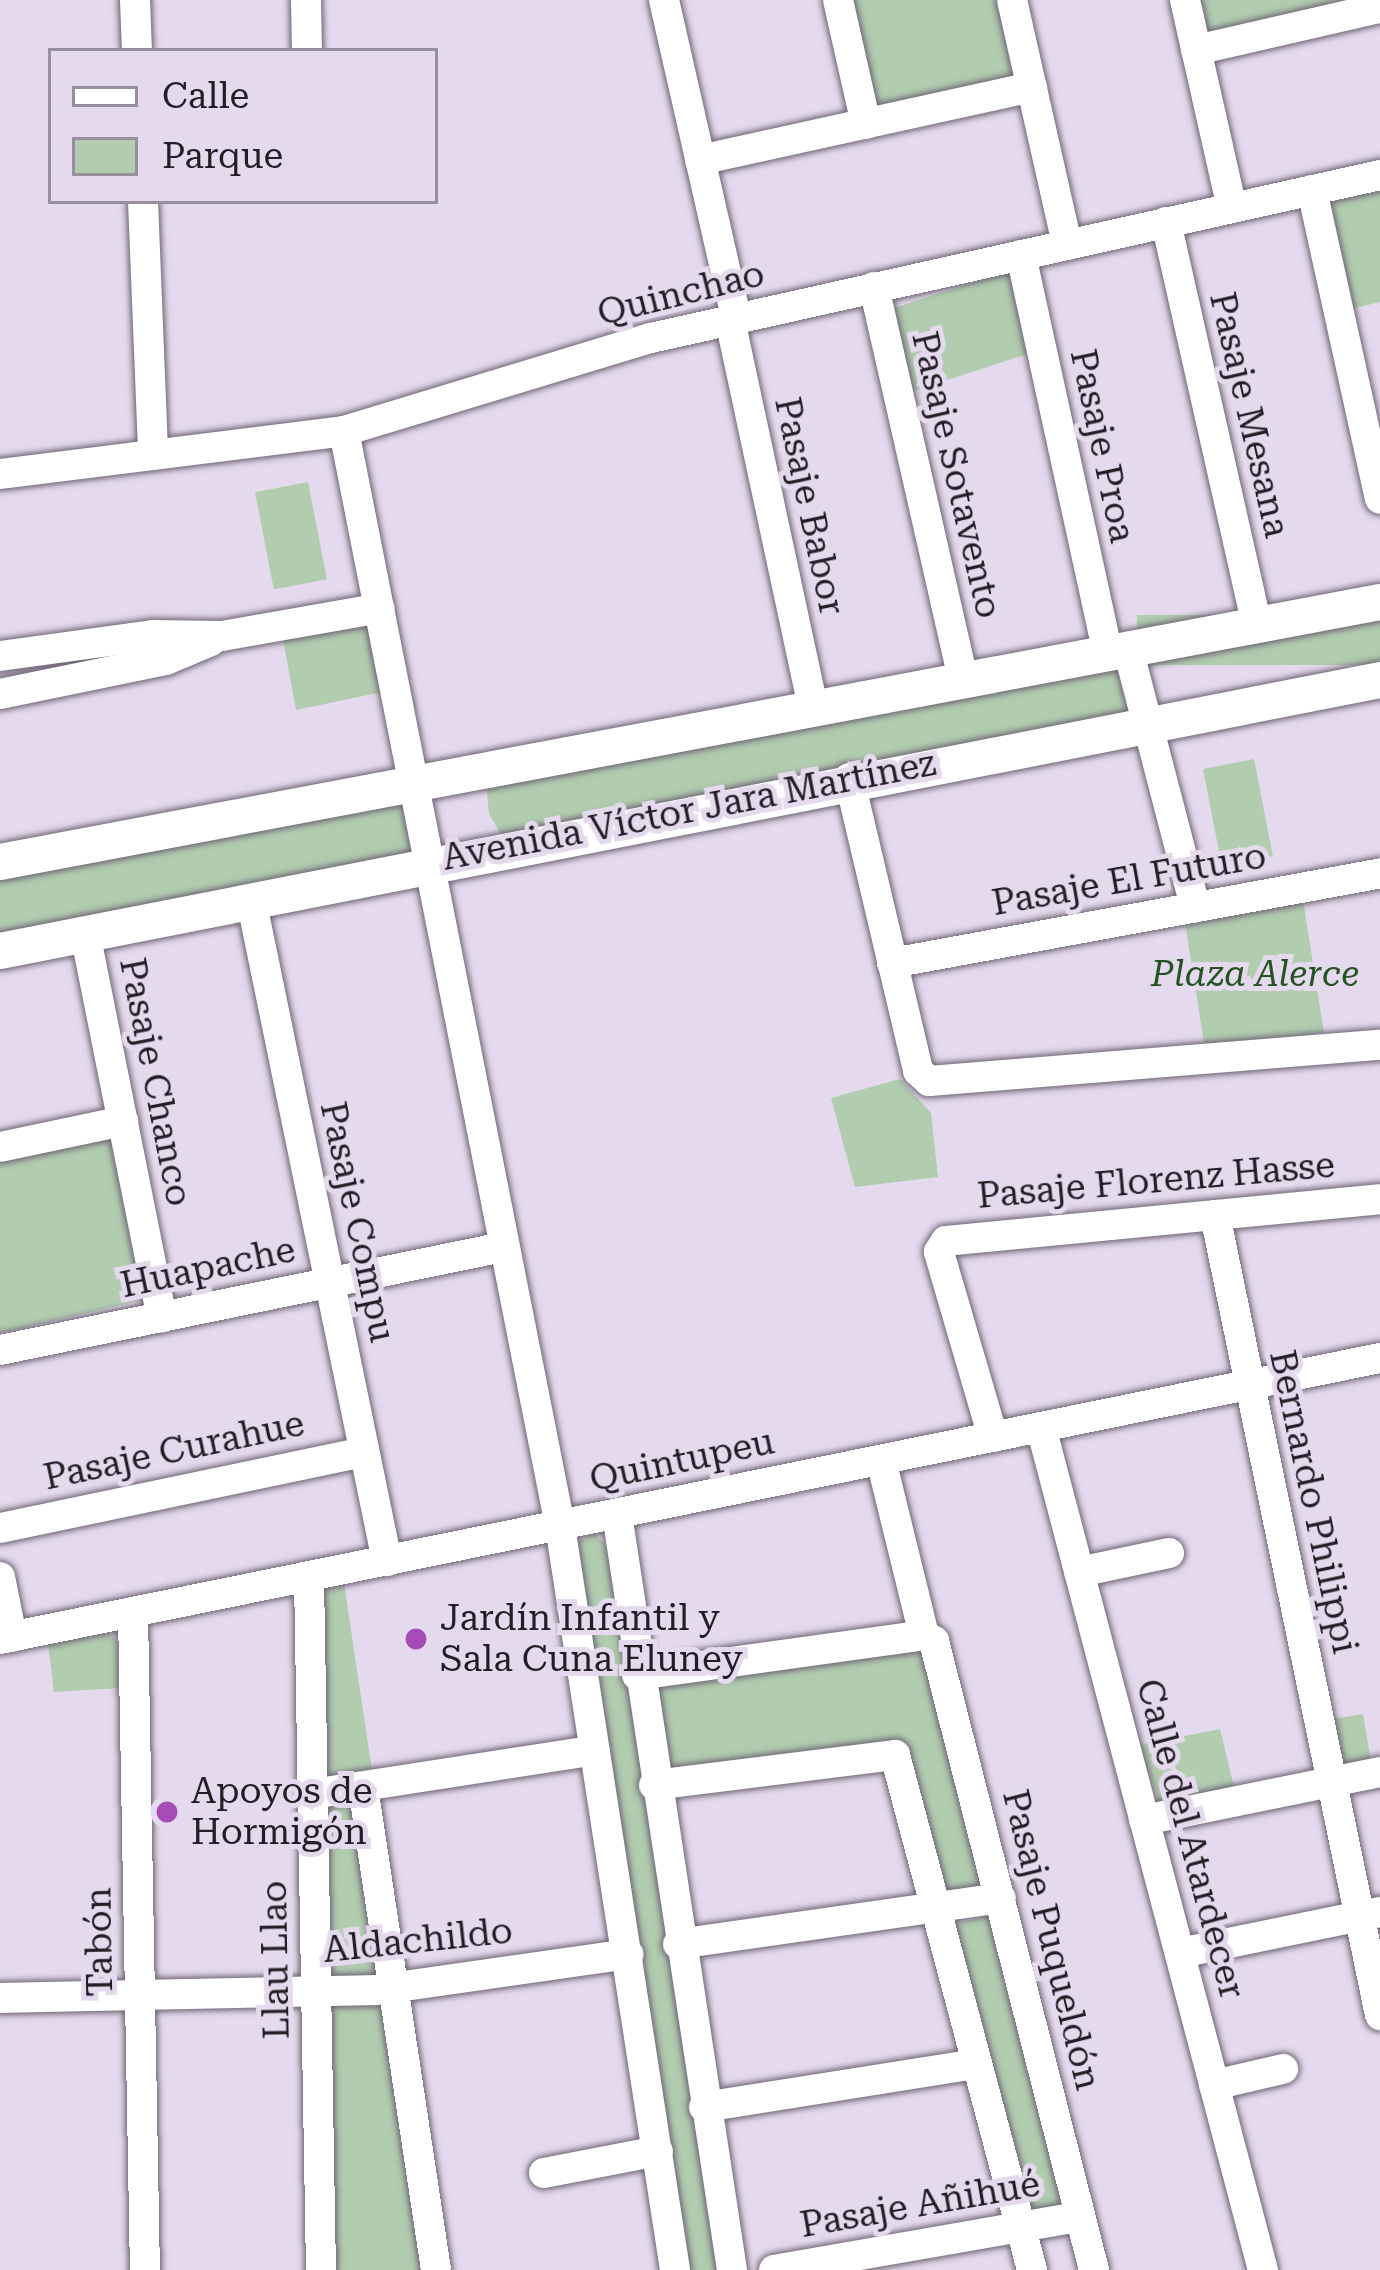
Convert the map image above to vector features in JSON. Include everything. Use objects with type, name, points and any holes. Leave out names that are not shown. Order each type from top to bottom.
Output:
[{"type":"main road","points":[[0,862],[415,779],[1380,602]]},
{"type":"main road","name":"Avenida Víctor Jara Martínez","points":[[0,950],[848,778],[1380,680]]},
{"type":"street","points":[[135,0],[137,48]]},
{"type":"street","points":[[307,0],[307,48]]},
{"type":"street","name":"Pasaje Babor","points":[[664,0],[813,708]]},
{"type":"street","points":[[838,0],[866,124]]},
{"type":"street","points":[[1012,0],[1067,245]]},
{"type":"street","points":[[1185,0],[1232,208]]},
{"type":"street","points":[[1196,50],[1367,7]]},
{"type":"street","points":[[700,160],[1031,87]]},
{"type":"street","name":"Quinchao","points":[[0,474],[344,430],[733,319],[1380,175]]},
{"type":"street","points":[[1312,190],[1380,499]]},
{"type":"street","points":[[143,204],[153,455]]},
{"type":"street","name":"Pasaje Mesana","points":[[1166,223],[1257,625]]},
{"type":"street","name":"Pasaje Proa","points":[[1021,255],[1118,651],[1150,721],[1195,907]]},
{"type":"street","name":"Pasaje Sotavento","points":[[874,287],[963,680]]},
{"type":"street","points":[[344,430],[560,1526],[675,2270]]},
{"type":"street","points":[[0,656],[153,635],[222,636],[380,608]]},
{"type":"street","points":[[0,694],[166,660],[222,636]]},
{"type":"street","points":[[848,778],[918,1071],[938,1083],[1380,1045]]},
{"type":"street","name":"Pasaje El Futuro","points":[[892,963],[1380,873]]},
{"type":"street","name":"Pasaje Compu","points":[[251,899],[387,1561]]},
{"type":"street","name":"Pasaje Chanco","points":[[85,933],[161,1317]]},
{"type":"street","points":[[0,1147],[123,1121]]},
{"type":"street","name":"Pasaje Florenz Hasse","points":[[993,1437],[940,1245],[1380,1199]]},
{"type":"street","name":"Bernardo Philippi","points":[[1215,1215],[1332,1782],[1370,1914],[1380,2015]]},
{"type":"street","name":"Huapache","points":[[0,1350],[503,1247]]},
{"type":"street","name":"Quintupeu","points":[[6,1638],[1380,1359]]},
{"type":"street","name":"Calle del Atardecer","points":[[1041,1427],[1263,2270]]},
{"type":"street","name":"Pasaje Curahue","points":[[0,1528],[364,1452]]},
{"type":"street","name":"Pasaje Puqueldón","points":[[881,1460],[924,1635],[934,1641],[1094,2270]]},
{"type":"street","points":[[617,1514],[637,1676],[732,2270]]},
{"type":"street","points":[[1079,1572],[1169,1552]]},
{"type":"street","points":[[0,1577],[6,1638]]},
{"type":"street","name":"Llau Llao","points":[[308,1577],[320,2270]]},
{"type":"street","name":"Tabón","points":[[133,1612],[145,2270]]},
{"type":"street","points":[[637,1676],[924,1635]]},
{"type":"street","points":[[312,1794],[595,1750]]},
{"type":"street","points":[[654,1785],[892,1753],[1032,2270]]},
{"type":"street","points":[[1144,1820],[1380,1772]]},
{"type":"street","points":[[363,1787],[436,2270]]},
{"type":"street","points":[[678,1944],[1001,1898]]},
{"type":"street","points":[[1180,1953],[1370,1914]]},
{"type":"street","name":"Aldachildo","points":[[0,1998],[394,1988],[628,1954]]},
{"type":"street","points":[[704,2108],[977,2064]]},
{"type":"street","points":[[1214,2085],[1282,2069]]},
{"type":"street","points":[[544,2173],[658,2151]]},
{"type":"street","name":"Pasaje Añihué","points":[[774,2270],[1079,2217]]},
{"type":"green space","points":[[844,0],[1005,0],[1019,78],[878,113]]},
{"type":"green space","points":[[1195,0],[1351,0],[1207,37]]},
{"type":"green space","points":[[1380,186],[1380,302],[1346,310],[1325,201]]},
{"type":"green space","points":[[1011,270],[1037,351],[914,391],[887,310]]},
{"type":"green space","points":[[308,482],[327,579],[274,589],[255,492]]},
{"type":"green space","points":[[1137,615],[1380,615],[1380,665],[1137,665]]},
{"type":"green space","points":[[353,621],[370,626],[382,692],[296,710],[282,634]]},
{"type":"green space","points":[[1115,665],[1129,711],[502,836],[489,814],[486,782]]},
{"type":"green space","points":[[1254,759],[1273,856],[1222,866],[1203,769]]},
{"type":"green space","points":[[404,801],[415,853],[0,937],[0,875]]},
{"type":"green space","name":"Plaza Alerce","points":[[1302,894],[1324,1032],[1205,1051],[1183,913]]},
{"type":"green space","points":[[900,1079],[931,1113],[938,1177],[855,1187],[831,1098]]},
{"type":"green space","points":[[114,1138],[147,1299],[0,1333],[0,1159]]},
{"type":"green space","points":[[594,1532],[608,1548],[719,2270],[687,2270],[577,1543]]},
{"type":"green space","points":[[344,1583],[373,1777],[324,1782],[318,1589]]},
{"type":"green space","points":[[109,1633],[117,1640],[120,1688],[54,1692],[48,1643]]},
{"type":"green space","points":[[921,1642],[983,1887],[946,1892],[906,1760],[668,1773],[655,1686]]},
{"type":"green space","points":[[1363,1714],[1372,1767],[1346,1772],[1326,1720]]},
{"type":"green space","points":[[1220,1729],[1236,1795],[1160,1804],[1139,1745]]},
{"type":"green space","points":[[351,1795],[378,1977],[324,1976],[317,1801]]},
{"type":"green space","points":[[993,1914],[1071,2206],[1027,2218],[949,1926]]},
{"type":"green space","points":[[385,2002],[431,2270],[326,2270],[324,2006]]},
{"type":"place","name":"Jardín Infantil y Sala Cuna Eluney","points":[[416,1639]]},
{"type":"place","name":"Apoyos de Hormigón","points":[[167,1812]]}]
